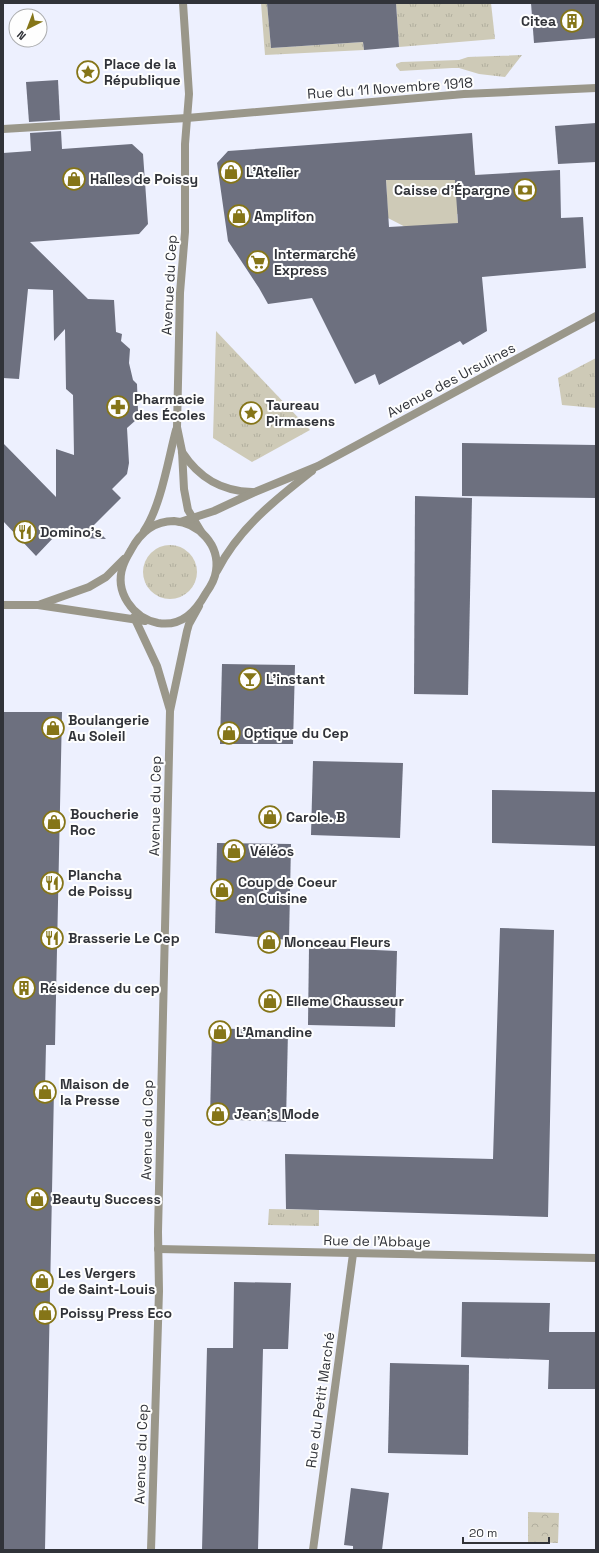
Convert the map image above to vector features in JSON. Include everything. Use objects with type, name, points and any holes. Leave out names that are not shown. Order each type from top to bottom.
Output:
[{"type":"street","points":[[3,129],[187,118],[190,94],[183,3]]},
{"type":"street","name":"Rue du 11 Novembre 1918","points":[[187,118],[464,94],[596,88]]},
{"type":"street","name":"Avenue du Cep","points":[[187,118],[185,144],[185,232],[180,293],[177,427],[182,451],[187,504],[192,518],[202,533]]},
{"type":"street","name":"Avenue des Ursulines","points":[[180,522],[214,511],[318,466],[596,316]]},
{"type":"street","name":"Avenue du Cep","points":[[140,535],[149,523],[152,515],[177,427]]},
{"type":"street","points":[[182,451],[194,468],[206,478],[215,483],[241,491],[255,492]]},
{"type":"street","name":"Avenue des Ursulines","points":[[215,575],[231,547],[251,523],[270,504],[318,466]]},
{"type":"street","points":[[3,604],[38,605],[156,622],[170,623],[180,621],[192,614],[199,606],[211,585],[215,575],[216,564],[215,554],[208,540],[202,533],[192,526],[180,522],[171,521],[156,524],[140,535],[123,566],[121,578],[126,601],[137,614],[156,622]]},
{"type":"street","points":[[38,605],[89,588],[106,577],[128,556]]},
{"type":"street","name":"Avenue du Cep","points":[[126,601],[136,619],[157,666],[170,711]]},
{"type":"street","name":"Avenue du Cep","points":[[151,1550],[159,1291],[158,1249],[170,711],[187,631],[189,624],[199,606]]},
{"type":"street","name":"Rue de l'Abbaye","points":[[158,1249],[596,1258]]},
{"type":"street","name":"Rue du Petit Marché","points":[[313,1550],[353,1254]]},
{"type":"green space","points":[[261,3],[267,3],[271,48],[363,42],[364,50],[265,55]]},
{"type":"green space","points":[[396,3],[491,3],[495,39],[399,47]]},
{"type":"green space","points":[[522,55],[505,77],[479,74],[459,68],[400,71],[396,66],[396,64],[401,62],[459,60],[468,57]]},
{"type":"green space","points":[[475,171],[478,213],[457,214],[458,223],[417,233],[388,218],[386,178],[432,180],[432,174]]},
{"type":"green space","points":[[216,331],[310,430],[252,462],[213,438]]},
{"type":"green space","points":[[596,358],[596,408],[562,405],[558,378]]},
{"type":"green space","points":[[170,545],[180,547],[189,553],[195,562],[197,572],[195,582],[189,591],[180,597],[170,599],[160,597],[151,591],[145,582],[143,572],[145,562],[151,553],[160,547]]},
{"type":"green space","points":[[269,1209],[319,1210],[319,1226],[268,1225]]},
{"type":"green space","points":[[528,1512],[559,1513],[558,1543],[528,1542]]},
{"type":"building","points":[[267,3],[396,3],[399,47],[364,50],[363,42],[271,48]]},
{"type":"building","name":"Citea","points":[[531,3],[596,3],[596,38],[534,43]]},
{"type":"building","points":[[58,80],[60,120],[29,122],[26,82]]},
{"type":"building","points":[[596,123],[596,162],[558,164],[555,126]]},
{"type":"building","points":[[61,131],[62,149],[132,144],[143,154],[148,224],[139,234],[30,242],[88,299],[114,300],[116,332],[122,334],[121,341],[130,349],[129,363],[133,380],[137,384],[138,411],[136,420],[127,428],[129,463],[127,474],[112,489],[121,498],[93,526],[106,539],[54,537],[36,556],[3,521],[3,443],[56,497],[56,449],[74,455],[73,395],[66,389],[65,329],[54,341],[53,290],[28,289],[19,379],[3,378],[3,153],[31,151],[30,133]]},
{"type":"building","points":[[472,133],[475,175],[560,170],[561,218],[583,217],[586,268],[482,277],[487,331],[463,345],[460,341],[379,385],[375,374],[355,384],[312,298],[268,304],[228,241],[217,163],[228,151]],"holes":[[[386,180],[455,180],[458,223],[389,227]]]},
{"type":"building","points":[[462,443],[596,445],[595,498],[462,496]]},
{"type":"building","points":[[415,496],[472,498],[468,695],[414,694]]},
{"type":"building","points":[[222,664],[295,665],[293,744],[220,744]]},
{"type":"building","points":[[3,712],[62,712],[55,1045],[46,1045],[45,1089],[54,1089],[45,1550],[3,1550]]},
{"type":"building","points":[[313,761],[403,763],[400,838],[311,835]]},
{"type":"building","points":[[492,790],[596,792],[596,846],[492,843]]},
{"type":"building","points":[[217,843],[291,844],[289,940],[215,933]]},
{"type":"building","points":[[500,928],[554,930],[548,1217],[286,1209],[285,1154],[493,1159]]},
{"type":"building","points":[[309,947],[397,951],[395,1027],[308,1025]]},
{"type":"building","points":[[212,1028],[288,1031],[286,1122],[210,1119]]},
{"type":"building","points":[[234,1282],[291,1283],[288,1349],[263,1349],[258,1550],[202,1550],[207,1348],[233,1348]]},
{"type":"building","points":[[462,1302],[550,1303],[549,1332],[596,1332],[596,1389],[548,1389],[549,1360],[461,1357]]},
{"type":"building","points":[[390,1363],[469,1365],[468,1455],[388,1453]]},
{"type":"building","points":[[351,1488],[389,1493],[382,1550],[353,1550],[353,1546],[344,1545]]},
{"type":"place","name":"Citea","points":[[572,21]]},
{"type":"place","name":"Place de la République","points":[[88,72]]},
{"type":"place","name":"L'Atelier","points":[[231,172]]},
{"type":"place","name":"Halles de Poissy","points":[[74,179]]},
{"type":"place","name":"Caisse d'Épargne","points":[[525,190]]},
{"type":"place","name":"Amplifon","points":[[239,216]]},
{"type":"place","name":"Intermarché Express","points":[[258,262]]},
{"type":"place","name":"Pharmacie des Écoles","points":[[118,407]]},
{"type":"place","name":"Taureau Pirmasens","points":[[251,413]]},
{"type":"place","name":"Domino's","points":[[25,532]]},
{"type":"place","name":"L'instant","points":[[250,679]]},
{"type":"place","name":"Boulangerie Au Soleil","points":[[53,728]]},
{"type":"place","name":"Optique du Cep","points":[[229,733]]},
{"type":"place","name":"Carole. B","points":[[270,817]]},
{"type":"place","name":"Boucherie Roc","points":[[54,822]]},
{"type":"place","name":"Véléos","points":[[234,851]]},
{"type":"place","name":"Plancha de Poissy","points":[[52,883]]},
{"type":"place","name":"Coup de Coeur en Cuisine","points":[[222,890]]},
{"type":"place","name":"Brasserie Le Cep","points":[[52,938]]},
{"type":"place","name":"Monceau Fleurs","points":[[269,942]]},
{"type":"place","name":"Résidence du cep","points":[[24,988]]},
{"type":"place","name":"Elleme Chausseur","points":[[270,1001]]},
{"type":"place","name":"L'Amandine","points":[[220,1032]]},
{"type":"place","name":"Maison de la Presse","points":[[45,1092]]},
{"type":"place","name":"Jean's Mode","points":[[218,1114]]},
{"type":"place","name":"Beauty Success","points":[[37,1199]]},
{"type":"place","name":"Les Vergers de Saint-Louis","points":[[42,1281]]},
{"type":"place","name":"Poissy Press Eco","points":[[45,1313]]}]
